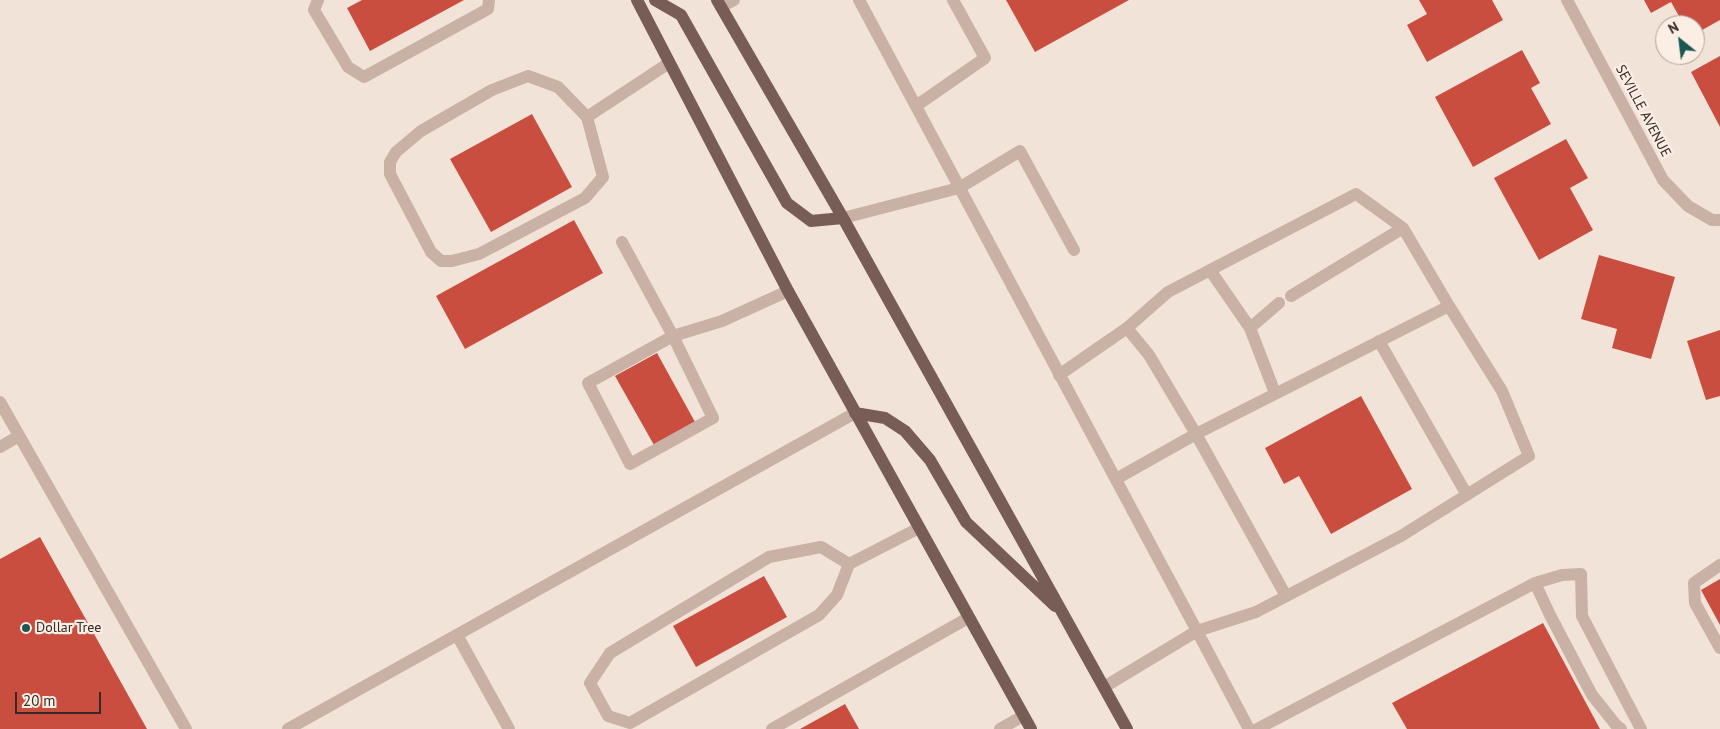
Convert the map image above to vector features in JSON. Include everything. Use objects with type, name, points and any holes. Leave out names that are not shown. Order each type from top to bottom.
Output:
[{"type":"main road","points":[[636,0],[788,292],[1030,729]]},
{"type":"main road","points":[[655,0],[681,15],[787,203],[811,221],[843,218]]},
{"type":"main road","points":[[719,4],[843,218],[1127,729]]},
{"type":"main road","points":[[855,413],[885,418],[905,431],[930,460],[966,522],[1064,615]]},
{"type":"street","points":[[318,0],[314,10],[348,67],[364,77],[488,9],[488,0]]},
{"type":"street","points":[[719,4],[734,0]]},
{"type":"street","points":[[859,0],[1250,729]]},
{"type":"street","points":[[916,106],[985,58],[953,0]]},
{"type":"street","name":"SEVILLE AVENUE","points":[[1566,0],[1664,180],[1688,206],[1716,220]]},
{"type":"street","points":[[587,117],[669,63]]},
{"type":"street","points":[[528,76],[558,87],[587,117],[603,177],[585,198],[479,254],[452,261],[441,261],[431,252],[390,174],[390,162],[396,152],[421,131],[492,90],[528,76]]},
{"type":"street","points":[[843,218],[960,188],[1020,151],[1074,250]]},
{"type":"street","points":[[1059,375],[1127,328],[1168,292],[1356,194],[1403,228],[1448,306],[1502,391],[1529,456],[1401,536],[1256,612],[1197,630],[1104,687]]},
{"type":"street","points":[[1290,296],[1403,228]]},
{"type":"street","points":[[622,242],[673,336],[713,418],[630,464],[588,383],[673,336],[722,320],[788,292]]},
{"type":"street","points":[[1210,270],[1250,328],[1275,393]]},
{"type":"street","points":[[1250,328],[1279,303]]},
{"type":"street","points":[[1116,480],[1196,434],[1448,306]]},
{"type":"street","points":[[1127,328],[1149,355],[1196,434],[1286,596]]},
{"type":"street","points":[[1379,341],[1467,495]]},
{"type":"street","points":[[0,402],[186,729]]},
{"type":"street","points":[[288,729],[855,413]]},
{"type":"street","points":[[0,447],[20,436]]},
{"type":"street","points":[[849,564],[821,547],[769,557],[610,653],[590,683],[608,716],[630,723],[819,614],[838,595],[849,564],[919,528]]},
{"type":"street","points":[[1720,565],[1694,583],[1695,603],[1720,648]]},
{"type":"street","points":[[1257,729],[1535,583],[1562,575],[1581,574],[1582,616],[1641,729]]},
{"type":"street","points":[[1535,583],[1592,695],[1621,729]]},
{"type":"street","points":[[772,729],[968,618]]},
{"type":"street","points":[[457,635],[509,729]]},
{"type":"street","points":[[1000,729],[1023,716]]},
{"type":"building","points":[[362,0],[464,0],[370,51],[347,8]]},
{"type":"building","points":[[1006,0],[1129,0],[1035,52]]},
{"type":"building","points":[[1419,0],[1492,0],[1503,20],[1427,62],[1407,25],[1427,14]]},
{"type":"building","points":[[1644,0],[1720,0],[1720,20],[1705,28],[1705,15],[1678,15],[1671,2],[1651,13]]},
{"type":"building","points":[[1522,50],[1540,83],[1531,88],[1551,124],[1473,167],[1435,97]]},
{"type":"building","points":[[1720,56],[1720,127],[1691,72]]},
{"type":"building","points":[[532,114],[572,187],[491,232],[450,159]]},
{"type":"building","points":[[1566,139],[1588,178],[1570,188],[1593,230],[1539,260],[1494,178]]},
{"type":"building","points":[[574,220],[603,273],[465,349],[436,296]]},
{"type":"building","points":[[1599,255],[1675,277],[1651,359],[1612,348],[1617,329],[1581,319]]},
{"type":"building","points":[[1720,330],[1720,396],[1706,400],[1687,341]]},
{"type":"building","points":[[657,353],[695,422],[654,445],[615,376]]},
{"type":"building","points":[[1361,396],[1412,489],[1331,534],[1299,476],[1284,484],[1265,448]]},
{"type":"building","points":[[40,537],[147,729],[0,729],[0,559]]},
{"type":"building","points":[[764,576],[787,617],[696,667],[673,626]]},
{"type":"building","points":[[1720,579],[1720,625],[1701,590]]},
{"type":"building","points":[[1543,623],[1600,729],[1407,729],[1392,703]]},
{"type":"building","points":[[845,704],[859,729],[800,729]]},
{"type":"place","name":"Dollar Tree","points":[[26,628]]}]
